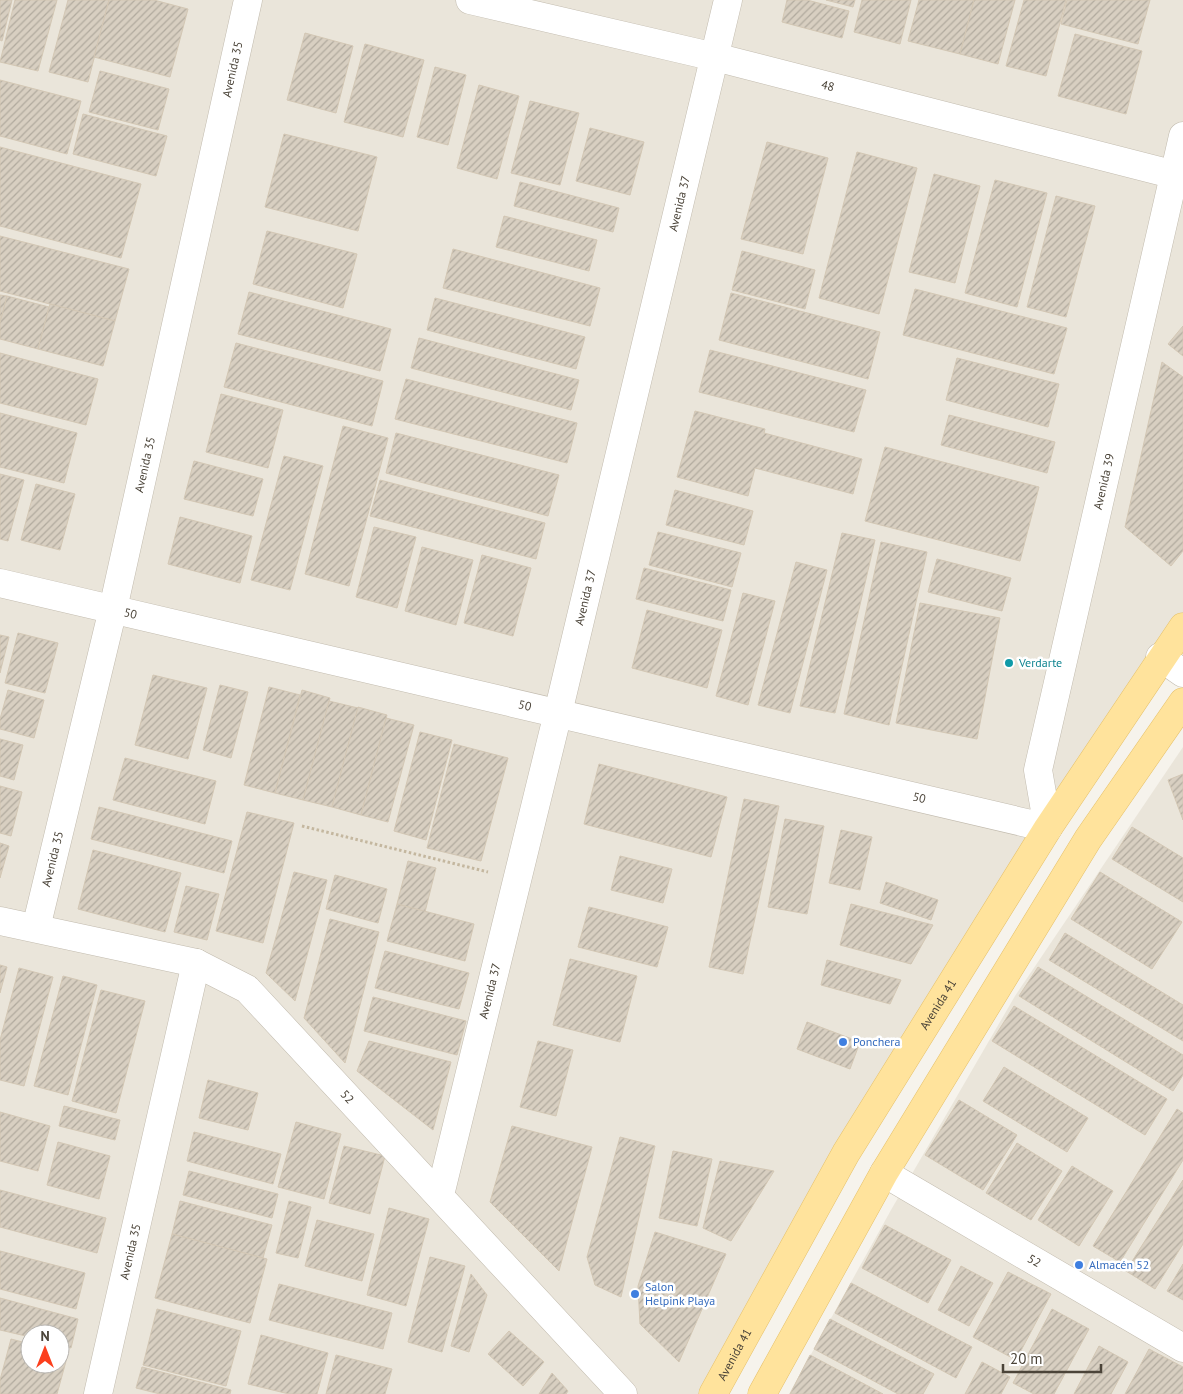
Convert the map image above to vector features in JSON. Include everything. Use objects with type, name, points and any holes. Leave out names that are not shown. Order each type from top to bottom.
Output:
[{"type":"main road","name":"Avenida 41","points":[[713,1394],[846,1153],[1048,828],[1183,626]]},
{"type":"main road","points":[[762,1394],[884,1173],[1088,839],[1183,702]]},
{"type":"street","name":"Avenida 35","points":[[36,928],[113,609],[248,0]]},
{"type":"street","name":"48","points":[[470,0],[715,57],[1179,176]]},
{"type":"street","name":"Avenida 37","points":[[440,1195],[558,713],[728,0]]},
{"type":"street","name":"Avenida 39","points":[[1048,828],[1038,770],[1179,176],[1183,136]]},
{"type":"street","name":"50","points":[[0,583],[1048,828]]},
{"type":"street","points":[[1160,658],[1183,673]]},
{"type":"street","name":"52","points":[[0,921],[196,963],[247,989],[623,1394]]},
{"type":"street","name":"Avenida 35","points":[[98,1394],[196,963]]},
{"type":"street","name":"52","points":[[884,1173],[1183,1348]]},
{"type":"path","points":[[302,826],[517,879]]},
{"type":"shaded area","points":[[0,0],[1183,0],[1183,627],[713,1394],[0,1394]]},
{"type":"shaded area","points":[[1183,747],[1183,1394],[789,1394],[891,1210],[1015,996]]},
{"type":"building","points":[[0,0],[12,0],[2,41],[0,40]]},
{"type":"building","points":[[15,0],[57,0],[38,71],[0,62]]},
{"type":"building","points":[[68,0],[109,0],[88,82],[49,72]]},
{"type":"building","points":[[109,0],[154,0],[188,9],[170,77],[94,57]]},
{"type":"building","points":[[787,0],[807,0],[849,11],[842,38],[782,22]]},
{"type":"building","points":[[826,0],[855,0],[853,7]]},
{"type":"building","points":[[862,0],[911,0],[900,44],[854,32]]},
{"type":"building","points":[[919,0],[974,0],[960,54],[908,41]]},
{"type":"building","points":[[974,0],[1015,0],[998,64],[960,54]]},
{"type":"building","points":[[1024,0],[1066,0],[1046,76],[1006,66]]},
{"type":"building","points":[[1067,0],[1150,0],[1138,44],[1061,24]]},
{"type":"building","points":[[305,33],[353,46],[336,113],[287,100]]},
{"type":"building","points":[[1075,34],[1142,51],[1126,114],[1058,96]]},
{"type":"building","points":[[365,44],[424,60],[403,137],[344,122]]},
{"type":"building","points":[[435,67],[466,75],[448,145],[417,137]]},
{"type":"building","points":[[100,71],[169,89],[158,130],[89,112]]},
{"type":"building","points":[[0,80],[81,101],[67,154],[0,136]]},
{"type":"building","points":[[479,85],[519,96],[497,179],[457,168]]},
{"type":"building","points":[[530,101],[579,113],[560,185],[511,173]]},
{"type":"building","points":[[83,114],[167,136],[156,176],[73,154]]},
{"type":"building","points":[[590,128],[644,142],[630,195],[576,181]]},
{"type":"building","points":[[284,134],[377,157],[358,231],[265,207]]},
{"type":"building","points":[[767,142],[828,158],[803,254],[741,239]]},
{"type":"building","points":[[0,147],[141,184],[121,258],[0,226]]},
{"type":"building","points":[[857,152],[917,168],[879,314],[819,298]]},
{"type":"building","points":[[934,174],[980,186],[955,283],[909,272]]},
{"type":"building","points":[[995,180],[1047,193],[1017,307],[965,293]]},
{"type":"building","points":[[520,182],[619,208],[613,232],[514,206]]},
{"type":"building","points":[[1056,196],[1095,206],[1066,317],[1027,307]]},
{"type":"building","points":[[504,216],[597,240],[589,271],[496,247]]},
{"type":"building","points":[[267,231],[357,254],[343,308],[253,284]]},
{"type":"building","points":[[0,236],[129,269],[115,321],[0,291]]},
{"type":"building","points":[[453,249],[600,288],[590,326],[443,288]]},
{"type":"building","points":[[742,251],[815,270],[805,309],[732,290]]},
{"type":"building","points":[[915,289],[1067,328],[1054,374],[903,335]]},
{"type":"building","points":[[249,292],[391,329],[380,371],[238,334]]},
{"type":"building","points":[[731,293],[880,332],[868,379],[719,340]]},
{"type":"building","points":[[0,295],[7,296],[0,324]]},
{"type":"building","points":[[7,296],[49,307],[38,349],[0,339],[0,323]]},
{"type":"building","points":[[435,298],[585,337],[576,369],[427,330]]},
{"type":"building","points":[[50,304],[115,321],[103,366],[38,349]]},
{"type":"building","points":[[1183,326],[1183,356],[1168,344]]},
{"type":"building","points":[[419,338],[579,380],[571,410],[411,368]]},
{"type":"building","points":[[236,343],[383,381],[372,426],[224,387]]},
{"type":"building","points":[[710,350],[866,390],[854,432],[699,392]]},
{"type":"building","points":[[0,353],[98,379],[86,425],[0,403]]},
{"type":"building","points":[[957,358],[1059,384],[1048,427],[946,400]]},
{"type":"building","points":[[1162,362],[1183,377],[1183,551],[1171,566],[1125,527]]},
{"type":"building","points":[[406,379],[577,423],[567,463],[395,419]]},
{"type":"building","points":[[221,394],[283,410],[268,468],[206,452]]},
{"type":"building","points":[[695,411],[765,429],[764,433],[862,459],[853,494],[755,468],[748,496],[677,477]]},
{"type":"building","points":[[0,413],[77,433],[64,483],[0,467]]},
{"type":"building","points":[[949,415],[1055,442],[1047,473],[941,445]]},
{"type":"building","points":[[343,426],[388,438],[349,586],[305,574]]},
{"type":"building","points":[[396,433],[559,475],[548,516],[386,473]]},
{"type":"building","points":[[885,447],[1039,487],[1020,561],[865,521]]},
{"type":"building","points":[[284,456],[323,466],[290,590],[251,580]]},
{"type":"building","points":[[194,461],[263,479],[253,516],[184,499]]},
{"type":"building","points":[[0,474],[24,480],[8,541],[0,539]]},
{"type":"building","points":[[380,480],[545,523],[536,559],[370,516]]},
{"type":"building","points":[[36,484],[75,494],[60,550],[21,540]]},
{"type":"building","points":[[675,490],[753,511],[744,545],[666,525]]},
{"type":"building","points":[[180,517],[252,536],[240,583],[168,564]]},
{"type":"building","points":[[374,527],[416,537],[397,608],[356,597]]},
{"type":"building","points":[[658,532],[741,553],[732,587],[649,565]]},
{"type":"building","points":[[842,533],[875,540],[835,713],[800,706]]},
{"type":"building","points":[[881,542],[927,552],[889,725],[844,714]]},
{"type":"building","points":[[422,547],[473,560],[456,625],[405,611]]},
{"type":"building","points":[[482,555],[531,568],[513,636],[464,623]]},
{"type":"building","points":[[937,559],[1011,578],[1002,611],[928,592]]},
{"type":"building","points":[[796,562],[827,570],[790,713],[758,705]]},
{"type":"building","points":[[644,568],[731,590],[723,621],[636,599]]},
{"type":"building","points":[[743,593],[775,601],[748,705],[716,696]]},
{"type":"building","points":[[920,603],[1000,618],[977,739],[896,723]]},
{"type":"building","points":[[647,610],[722,630],[707,688],[632,668]]},
{"type":"building","points":[[18,633],[58,643],[45,693],[5,683]]},
{"type":"building","points":[[0,635],[9,637],[0,673]]},
{"type":"building","points":[[153,675],[207,688],[188,759],[135,745]]},
{"type":"building","points":[[220,685],[248,692],[231,758],[203,750]]},
{"type":"building","points":[[269,687],[300,695],[275,793],[244,785]]},
{"type":"building","points":[[8,690],[44,700],[34,738],[0,729],[0,719]]},
{"type":"building","points":[[302,690],[330,698],[303,800],[275,793]]},
{"type":"building","points":[[329,701],[358,708],[332,807],[303,800]]},
{"type":"building","points":[[358,707],[387,715],[361,815],[332,807]]},
{"type":"building","points":[[386,718],[414,725],[388,822],[361,815]]},
{"type":"building","points":[[420,732],[452,740],[426,840],[394,831]]},
{"type":"building","points":[[0,739],[23,745],[14,780],[0,776]]},
{"type":"building","points":[[454,744],[508,758],[481,861],[427,848]]},
{"type":"building","points":[[125,758],[216,781],[205,824],[113,800]]},
{"type":"building","points":[[599,764],[727,797],[711,857],[584,824]]},
{"type":"building","points":[[1183,774],[1183,820],[1168,780]]},
{"type":"building","points":[[0,786],[22,792],[11,836],[0,833]]},
{"type":"building","points":[[744,799],[779,806],[743,974],[709,967]]},
{"type":"building","points":[[99,807],[232,841],[224,873],[91,839]]},
{"type":"building","points":[[247,812],[294,823],[263,943],[216,931]]},
{"type":"building","points":[[785,819],[824,826],[807,914],[768,907]]},
{"type":"building","points":[[1132,827],[1183,858],[1183,902],[1112,859]]},
{"type":"building","points":[[841,830],[872,837],[860,890],[829,883]]},
{"type":"building","points":[[0,843],[9,846],[0,878]]},
{"type":"building","points":[[93,850],[181,873],[165,932],[78,909]]},
{"type":"building","points":[[620,856],[672,869],[663,903],[611,890]]},
{"type":"building","points":[[408,861],[436,868],[425,912],[397,904]]},
{"type":"building","points":[[294,872],[327,880],[295,1001],[266,973]]},
{"type":"building","points":[[1100,872],[1182,922],[1152,969],[1071,919]]},
{"type":"building","points":[[335,875],[387,889],[378,923],[326,909]]},
{"type":"building","points":[[886,882],[938,900],[931,920],[880,903]]},
{"type":"building","points":[[186,886],[219,894],[207,940],[174,932]]},
{"type":"building","points":[[397,904],[474,924],[465,961],[387,941]]},
{"type":"building","points":[[851,904],[933,925],[911,964],[840,945]]},
{"type":"building","points":[[589,907],[668,927],[657,967],[578,947]]},
{"type":"building","points":[[330,919],[379,932],[345,1063],[304,1018]]},
{"type":"building","points":[[1065,933],[1183,1005],[1183,1041],[1049,960]]},
{"type":"building","points":[[385,951],[469,973],[459,1009],[375,988]]},
{"type":"building","points":[[570,959],[637,976],[620,1042],[553,1025]]},
{"type":"building","points":[[827,960],[901,980],[890,1004],[821,985]]},
{"type":"building","points":[[0,965],[7,967],[0,993]]},
{"type":"building","points":[[1038,967],[1183,1055],[1183,1075],[1173,1091],[1019,996]]},
{"type":"building","points":[[19,968],[53,977],[24,1086],[0,1080],[0,1040]]},
{"type":"building","points":[[63,976],[97,985],[68,1095],[34,1086]]},
{"type":"building","points":[[101,990],[145,1001],[116,1113],[72,1101]]},
{"type":"building","points":[[373,997],[466,1021],[457,1055],[364,1031]]},
{"type":"building","points":[[1014,1006],[1167,1099],[1145,1135],[992,1041]]},
{"type":"building","points":[[807,1022],[860,1042],[850,1069],[797,1049]]},
{"type":"building","points":[[369,1041],[451,1062],[433,1130],[357,1071]]},
{"type":"building","points":[[538,1041],[573,1050],[556,1116],[520,1107]]},
{"type":"building","points":[[1004,1067],[1088,1118],[1067,1152],[983,1101]]},
{"type":"building","points":[[208,1080],[258,1093],[248,1130],[199,1118]]},
{"type":"building","points":[[959,1100],[1017,1135],[983,1190],[925,1155]]},
{"type":"building","points":[[64,1106],[120,1120],[115,1140],[59,1126]]},
{"type":"building","points":[[1177,1109],[1183,1113],[1183,1160],[1120,1262],[1093,1246]]},
{"type":"building","points":[[0,1112],[50,1126],[38,1171],[0,1161]]},
{"type":"building","points":[[296,1122],[341,1134],[324,1199],[278,1187]]},
{"type":"building","points":[[512,1126],[592,1147],[559,1271],[490,1202]]},
{"type":"building","points":[[194,1132],[281,1154],[273,1184],[187,1161]]},
{"type":"building","points":[[620,1137],[655,1146],[621,1297],[595,1285],[587,1257]]},
{"type":"building","points":[[58,1142],[110,1156],[99,1199],[47,1185]]},
{"type":"building","points":[[1017,1143],[1062,1171],[1031,1220],[986,1193]]},
{"type":"building","points":[[344,1146],[385,1156],[370,1214],[329,1203]]},
{"type":"building","points":[[673,1151],[712,1159],[697,1226],[659,1218]]},
{"type":"building","points":[[720,1161],[774,1171],[731,1241],[703,1228]]},
{"type":"building","points":[[1072,1166],[1113,1191],[1079,1246],[1038,1220]]},
{"type":"building","points":[[189,1171],[278,1194],[272,1218],[183,1195]]},
{"type":"building","points":[[1183,1180],[1183,1244],[1155,1289],[1126,1271]]},
{"type":"building","points":[[0,1190],[106,1218],[97,1253],[0,1227]]},
{"type":"building","points":[[180,1201],[272,1225],[263,1258],[172,1234]]},
{"type":"building","points":[[289,1201],[311,1207],[298,1258],[276,1253]]},
{"type":"building","points":[[389,1208],[429,1219],[406,1306],[367,1295]]},
{"type":"building","points":[[317,1220],[374,1234],[362,1281],[305,1266]]},
{"type":"building","points":[[885,1225],[951,1260],[928,1303],[862,1268]]},
{"type":"building","points":[[655,1232],[726,1254],[679,1362],[640,1324],[638,1286]]},
{"type":"building","points":[[172,1234],[267,1259],[250,1323],[155,1298]]},
{"type":"building","points":[[0,1251],[85,1273],[76,1309],[0,1289]]},
{"type":"building","points":[[430,1257],[465,1266],[442,1352],[408,1342]]},
{"type":"building","points":[[1183,1264],[1183,1300],[1167,1291]]},
{"type":"building","points":[[961,1266],[993,1283],[969,1326],[938,1310]]},
{"type":"building","points":[[1008,1272],[1051,1294],[1016,1360],[973,1337]]},
{"type":"building","points":[[471,1274],[487,1295],[469,1352],[451,1346]]},
{"type":"building","points":[[851,1283],[972,1347],[956,1378],[835,1313]]},
{"type":"building","points":[[279,1284],[392,1313],[383,1349],[269,1320]]},
{"type":"building","points":[[0,1298],[78,1319],[71,1348],[70,1324],[20,1324],[20,1335],[0,1330]]},
{"type":"building","points":[[157,1309],[241,1331],[226,1386],[143,1365]]},
{"type":"building","points":[[1052,1309],[1089,1329],[1054,1394],[1034,1394],[1013,1383]]},
{"type":"building","points":[[830,1319],[934,1374],[923,1394],[898,1394],[814,1349]]},
{"type":"building","points":[[509,1331],[544,1362],[523,1386],[488,1354]]},
{"type":"building","points":[[261,1335],[328,1353],[317,1394],[289,1394],[248,1384]]},
{"type":"building","points":[[11,1339],[20,1341],[20,1374],[62,1374],[57,1394],[0,1394],[0,1380]]},
{"type":"building","points":[[1099,1346],[1128,1362],[1111,1394],[1074,1394]]},
{"type":"building","points":[[1149,1349],[1183,1367],[1183,1394],[1125,1394]]},
{"type":"building","points":[[336,1355],[392,1369],[385,1394],[326,1394]]},
{"type":"building","points":[[810,1355],[883,1394],[790,1394]]},
{"type":"building","points":[[982,1362],[1010,1377],[1001,1394],[965,1394]]},
{"type":"building","points":[[142,1367],[231,1390],[230,1394],[160,1394],[136,1388]]},
{"type":"building","points":[[552,1373],[568,1391],[566,1394],[539,1394]]},
{"type":"place","name":"Verdarte","points":[[1009,663]]},
{"type":"place","name":"Ponchera","points":[[843,1042]]},
{"type":"place","name":"Almacén 52","points":[[1079,1265]]},
{"type":"place","name":"Salon Helpink Playa","points":[[635,1294]]}]
